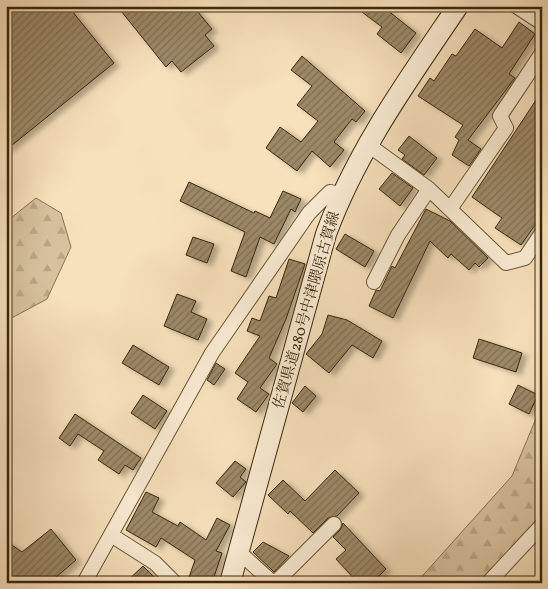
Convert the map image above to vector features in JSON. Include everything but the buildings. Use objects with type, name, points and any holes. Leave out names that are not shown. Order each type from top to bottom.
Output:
[{"type":"main road","name":"佐賀県道280号中津隈原古賀線","points":[[230,583],[326,234],[341,194],[367,144],[458,6]]},
{"type":"street","points":[[516,6],[542,24]]},
{"type":"street","points":[[450,208],[506,128],[500,116],[542,53]]},
{"type":"street","points":[[367,144],[429,189],[506,263],[525,258],[542,232]]},
{"type":"street","points":[[374,282],[398,235],[429,189]]},
{"type":"street","points":[[84,583],[212,353],[308,213],[330,192],[341,194]]},
{"type":"street","points":[[239,552],[274,583],[334,524]]},
{"type":"street","points":[[488,583],[542,525]]},
{"type":"street","points":[[112,534],[155,563],[175,583]]},
{"type":"green space","points":[[36,198],[61,213],[71,247],[47,299],[6,321],[6,222]]},
{"type":"green space","points":[[542,404],[542,516],[479,583],[416,583],[512,476]]}]
